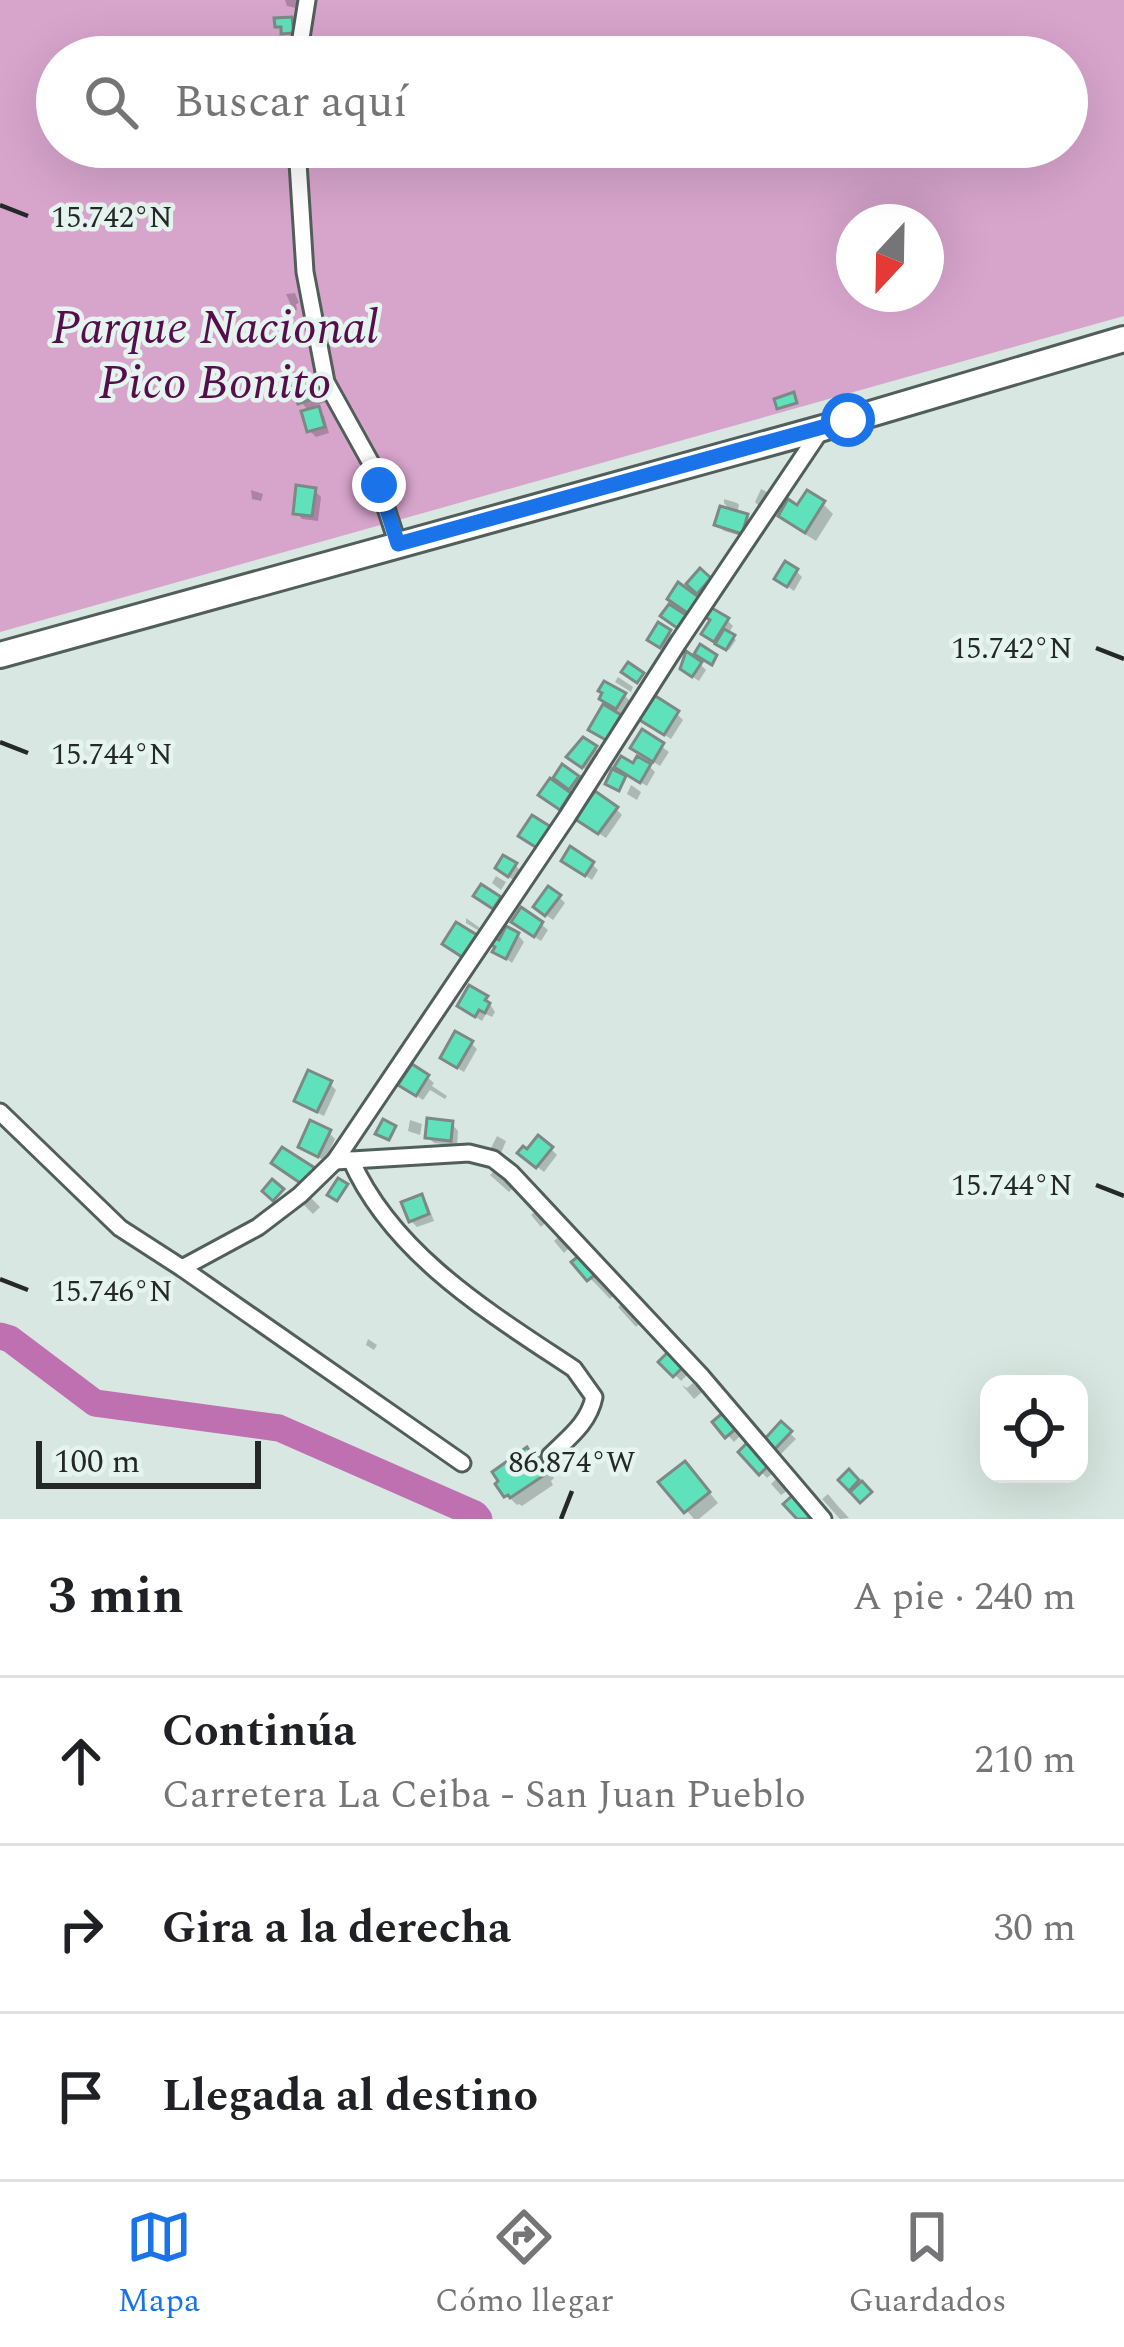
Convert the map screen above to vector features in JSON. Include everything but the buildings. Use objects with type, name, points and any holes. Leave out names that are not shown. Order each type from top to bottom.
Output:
[{"type":"main road","points":[[0,655],[823,428],[1124,339]]},
{"type":"street","points":[[301,36],[307,0]]},
{"type":"street","points":[[298,168],[305,272],[326,382],[372,465],[398,544]]},
{"type":"street","points":[[182,1268],[258,1227],[343,1160],[823,428]]},
{"type":"street","points":[[0,1112],[120,1228],[462,1463]]},
{"type":"street","points":[[343,1160],[469,1153],[493,1159],[702,1378],[823,1519]]},
{"type":"street","points":[[343,1160],[364,1190],[448,1282],[574,1369],[585,1383],[594,1397],[592,1410],[550,1456]]},
{"type":"green space","name":"Parque Nacional Pico Bonito","points":[[0,0],[1124,0],[1124,316],[0,632]]},
{"type":"waterway","points":[[0,1336],[95,1403],[279,1428],[479,1519]]},
{"type":"route","points":[[379,485],[398,544],[848,420]]}]
